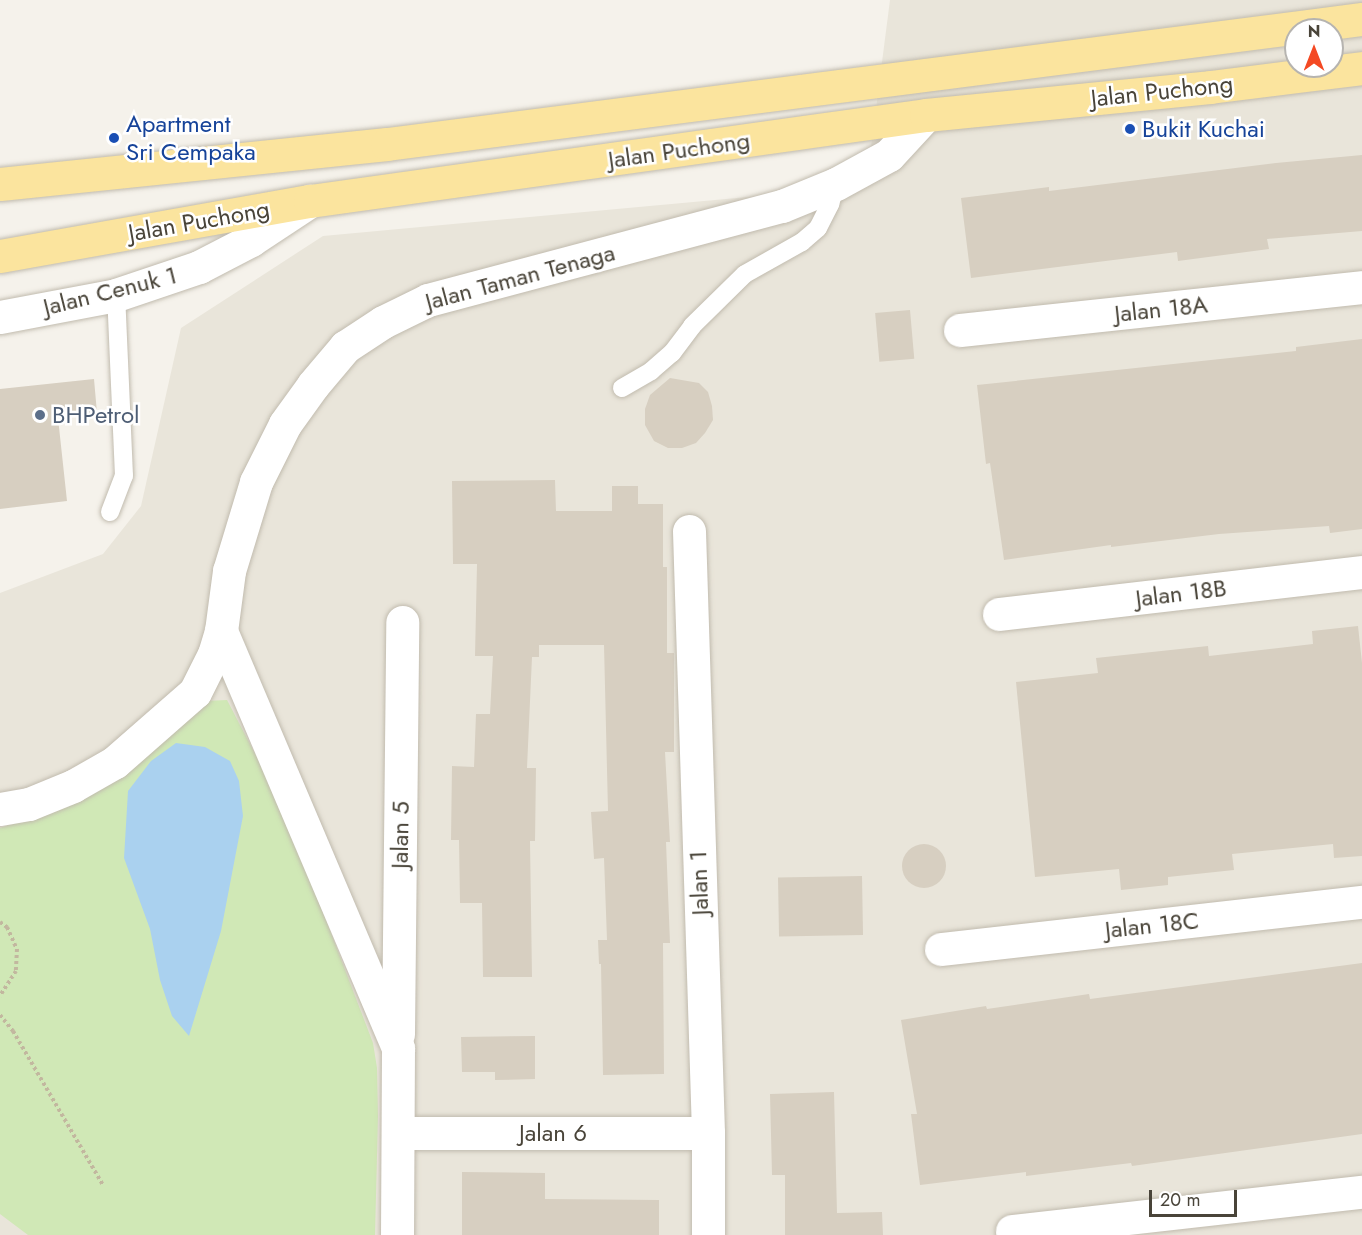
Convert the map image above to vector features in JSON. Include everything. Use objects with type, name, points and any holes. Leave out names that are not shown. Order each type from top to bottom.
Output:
[{"type":"main road","name":"Jalan Puchong","points":[[0,184],[387,144],[1362,19]]},
{"type":"main road","name":"Jalan Puchong","points":[[0,256],[310,201],[926,115],[1210,87],[1362,68]]},
{"type":"street","name":"Jalan Taman Tenaga","points":[[0,809],[29,804],[73,786],[115,762],[195,692],[214,654],[220,631],[229,571],[256,482],[285,424],[313,385],[345,347],[384,322],[428,300],[782,206],[836,184],[889,155],[926,115]]},
{"type":"street","name":"Jalan Cenuk 1","points":[[0,317],[116,295],[198,267],[251,240],[310,201]]},
{"type":"street","name":"Jalan 18A","points":[[960,330],[1362,287]]},
{"type":"street","name":"Jalan 1","points":[[689,531],[708,1133],[708,1235]]},
{"type":"street","name":"Jalan 18B","points":[[999,614],[1362,572]]},
{"type":"street","name":"Jalan 5","points":[[397,1235],[402,622]]},
{"type":"street","name":"Jalan 5","points":[[220,631],[398,1048]]},
{"type":"street","name":"Jalan 5","points":[[195,692],[225,688],[235,693],[255,717]]},
{"type":"street","name":"Jalan 18C","points":[[941,949],[1362,902]]},
{"type":"street","name":"Jalan 6","points":[[398,1133],[708,1133]]},
{"type":"street","points":[[1012,1231],[1362,1192]]},
{"type":"lane","points":[[622,388],[651,371],[672,353],[705,312],[745,274],[802,242],[818,228],[830,204],[836,184]]},
{"type":"lane","points":[[110,512],[124,476],[116,295]]},
{"type":"path","points":[[0,922],[7,927],[17,949],[16,971],[0,996]]},
{"type":"path","points":[[0,1015],[13,1030],[103,1185]]},
{"type":"shaded area","points":[[890,0],[1362,0],[1362,1235],[0,1235],[0,593],[103,554],[141,506],[181,328],[323,236],[866,186]]},
{"type":"green space","points":[[227,700],[283,807],[373,1043],[377,1068],[378,1116],[375,1235],[28,1235],[0,1214],[0,828],[83,800],[139,758],[205,701]]},
{"type":"water","points":[[176,743],[205,747],[230,761],[239,781],[243,816],[221,931],[189,1036],[172,1016],[160,980],[150,929],[124,858],[128,791],[151,761]]},
{"type":"building","points":[[1362,155],[1362,231],[1267,239],[1269,249],[1178,261],[1177,252],[971,278],[961,198],[1049,187],[1049,191],[1276,163]]},
{"type":"building","points":[[910,310],[914,359],[879,362],[875,313]]},
{"type":"building","points":[[1362,339],[1362,529],[1330,533],[1329,526],[1219,534],[1111,547],[1111,545],[1004,560],[990,463],[986,464],[977,385],[1296,351],[1296,347]]},
{"type":"building","points":[[670,378],[699,383],[708,392],[712,406],[713,420],[705,433],[696,443],[682,448],[668,448],[654,441],[645,425],[645,409],[650,395]]},
{"type":"building","points":[[94,379],[97,413],[58,418],[67,501],[0,509],[0,389]]},
{"type":"building","points":[[555,480],[556,511],[612,511],[612,486],[638,486],[638,504],[663,504],[663,567],[667,567],[667,653],[674,653],[674,752],[665,752],[670,842],[666,842],[670,943],[663,943],[664,1074],[603,1075],[601,964],[599,964],[598,940],[607,940],[604,858],[594,859],[591,812],[608,811],[604,645],[539,645],[539,657],[532,657],[527,768],[536,768],[535,841],[530,841],[532,977],[483,977],[482,903],[460,903],[459,840],[451,840],[452,766],[474,767],[476,714],[490,714],[493,656],[475,656],[477,564],[453,564],[452,481]]},
{"type":"building","points":[[1358,626],[1362,663],[1362,856],[1334,858],[1333,844],[1232,854],[1234,870],[1168,877],[1168,885],[1121,890],[1119,869],[1035,877],[1016,682],[1098,673],[1096,658],[1208,646],[1209,656],[1313,644],[1312,631]]},
{"type":"building","points":[[924,844],[939,851],[946,866],[939,881],[924,888],[909,881],[902,866],[909,851]]},
{"type":"building","points":[[862,876],[863,935],[779,936],[778,877]]},
{"type":"building","points":[[1362,963],[1362,1134],[1132,1166],[1131,1163],[1026,1176],[1026,1172],[920,1185],[911,1114],[917,1114],[901,1020],[986,1006],[987,1009],[1089,994],[1090,999]]},
{"type":"building","points":[[535,1036],[535,1079],[495,1080],[495,1072],[462,1072],[461,1037]]},
{"type":"building","points":[[834,1092],[837,1213],[882,1212],[883,1235],[785,1235],[785,1175],[772,1175],[770,1094]]},
{"type":"building","points":[[462,1172],[545,1173],[545,1199],[659,1200],[659,1235],[462,1235]]},
{"type":"place","name":"Bukit Kuchai","points":[[1130,129]]},
{"type":"place","name":"Apartment Sri Cempaka","points":[[114,138]]},
{"type":"place","name":"BHPetrol","points":[[40,415]]}]
